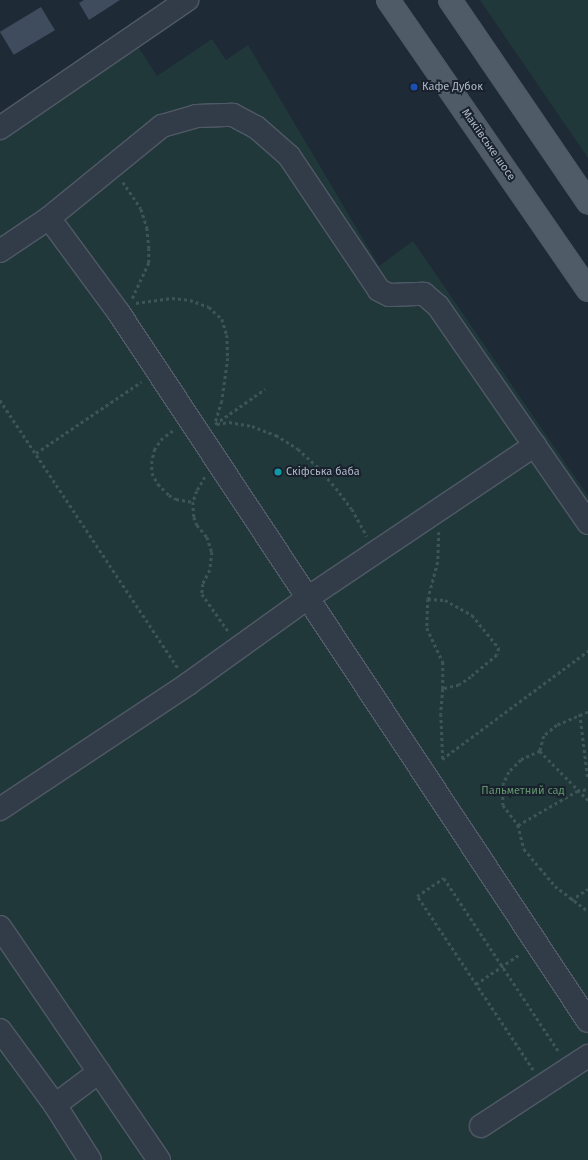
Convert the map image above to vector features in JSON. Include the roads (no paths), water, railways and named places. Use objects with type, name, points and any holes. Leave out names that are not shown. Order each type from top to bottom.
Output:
[{"type":"main road","name":"Макіївське шосе","points":[[388,0],[588,290]]},
{"type":"main road","points":[[450,0],[588,202]]},
{"type":"street","points":[[0,128],[187,0]]},
{"type":"street","points":[[0,251],[49,218],[162,126],[196,116],[233,115],[256,127],[289,156],[379,290],[389,295],[424,294],[438,306],[588,523]]},
{"type":"street","points":[[49,218],[123,309],[158,371],[202,426],[221,466],[425,772],[588,1022]]},
{"type":"street","points":[[0,809],[188,684],[309,597],[535,445]]},
{"type":"street","points":[[0,926],[159,1160]]},
{"type":"street","points":[[0,1030],[55,1105],[90,1160]]},
{"type":"street","points":[[481,1126],[588,1056]]},
{"type":"street","points":[[55,1105],[99,1072]]},
{"type":"place","name":"Кафе Дубок","points":[[414,87]]},
{"type":"place","name":"Скіфська баба","points":[[278,472]]},
{"type":"park label","name":"Пальметний сад","points":[[523,791]]}]
